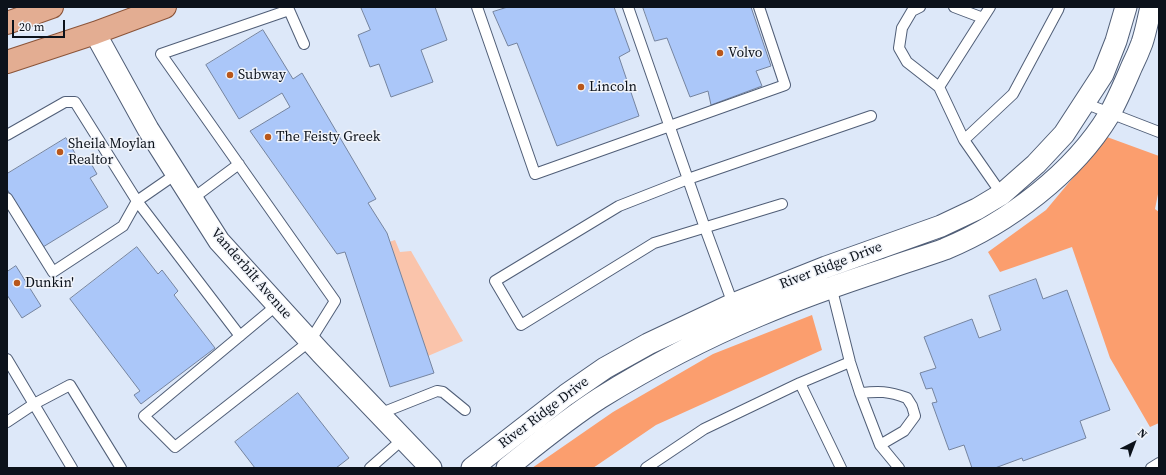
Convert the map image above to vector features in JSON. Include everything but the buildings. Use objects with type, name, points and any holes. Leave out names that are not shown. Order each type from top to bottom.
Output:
[{"type":"main road","points":[[7,23],[52,7]]},
{"type":"main road","points":[[7,62],[95,33],[165,7]]},
{"type":"street","name":"River Ridge Drive","points":[[472,468],[566,395],[605,368],[648,344],[733,304],[826,267],[941,226],[1002,194],[1036,164],[1064,134],[1103,74],[1116,41],[1126,7]]},
{"type":"street","name":"River Ridge Drive","points":[[507,468],[546,436],[599,398],[700,342],[831,287],[945,248],[984,231],[1014,211],[1049,184],[1079,155],[1099,130],[1110,113],[1126,82],[1141,45],[1151,7]]},
{"type":"street","name":"Vanderbilt Avenue","points":[[95,33],[148,129],[219,241],[310,341],[431,468]]},
{"type":"lane","points":[[477,7],[535,174],[785,85],[759,7]]},
{"type":"lane","points":[[628,7],[704,228],[733,304]]},
{"type":"lane","points":[[920,7],[912,10],[902,28],[900,48],[907,62],[939,87],[964,140],[1014,211]]},
{"type":"lane","points":[[954,7],[983,18]]},
{"type":"lane","points":[[939,87],[990,7]]},
{"type":"lane","points":[[964,140],[1013,94],[1058,10],[1058,7]]},
{"type":"lane","points":[[277,305],[144,416],[175,447],[310,341],[335,301],[161,54],[288,8],[304,44]]},
{"type":"lane","points":[[7,135],[64,102],[75,102],[137,201],[240,336]]},
{"type":"lane","points":[[1084,103],[1159,132]]},
{"type":"lane","points":[[782,204],[654,243],[521,325],[495,281],[619,206],[688,179],[871,116]]},
{"type":"lane","points":[[192,198],[239,164]]},
{"type":"lane","points":[[7,198],[54,272],[123,226],[137,201],[176,174]]},
{"type":"lane","points":[[826,267],[850,362],[860,393],[880,445],[899,468]]},
{"type":"lane","points":[[7,359],[72,468]]},
{"type":"lane","points":[[646,468],[704,429],[800,383],[850,362]]},
{"type":"lane","points":[[800,383],[841,468]]},
{"type":"lane","points":[[7,422],[34,404],[70,385],[121,468]]},
{"type":"lane","points":[[379,414],[437,391],[443,392],[465,410]]},
{"type":"lane","points":[[860,393],[878,391],[894,393],[908,398],[912,406],[915,416],[904,431],[880,445]]},
{"type":"lane","points":[[370,468],[402,439]]},
{"type":"lane","points":[[1151,468],[1159,462]]},
{"type":"shaded area","points":[[1107,137],[1159,156],[1159,189],[1155,209],[1159,212],[1159,423],[1150,427],[1110,358],[1072,247],[1000,272],[988,252],[1046,210]]},
{"type":"shaded area","points":[[395,240],[400,252],[411,251],[463,341],[428,356],[389,242]]},
{"type":"shaded area","points":[[812,315],[822,350],[656,425],[593,468],[532,468],[613,412],[713,354]]},
{"type":"place","name":"Volvo","points":[[720,53]]},
{"type":"place","name":"Subway","points":[[230,75]]},
{"type":"place","name":"Lincoln","points":[[581,87]]},
{"type":"place","name":"The Feisty Greek","points":[[268,137]]},
{"type":"place","name":"Sheila Moylan Realtor","points":[[60,152]]},
{"type":"place","name":"Dunkin'","points":[[17,283]]}]
